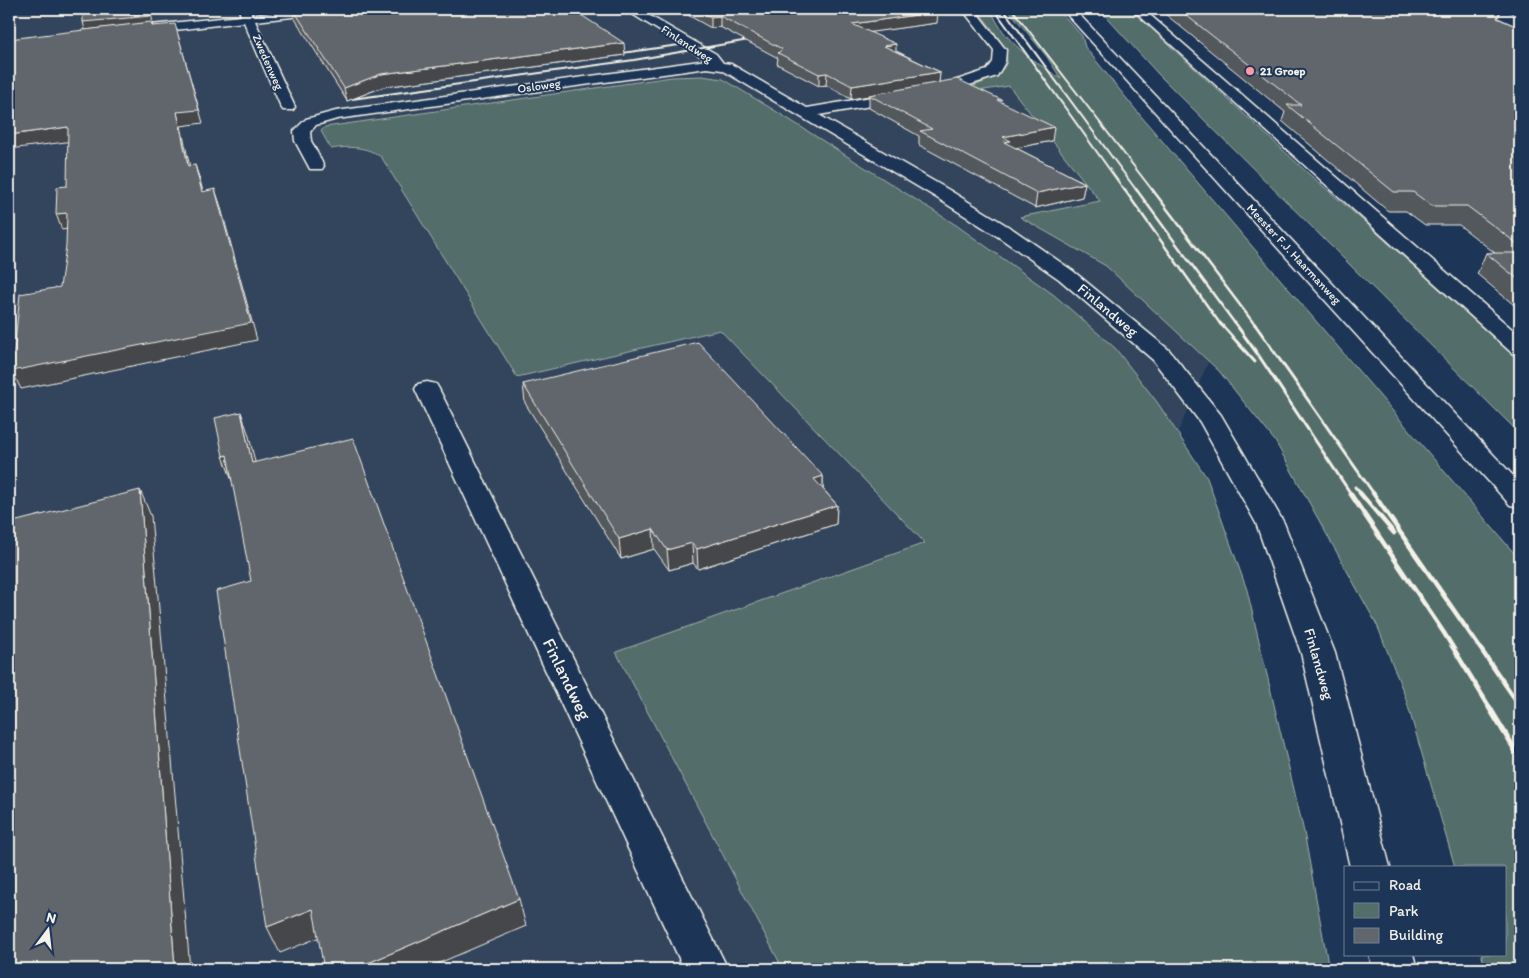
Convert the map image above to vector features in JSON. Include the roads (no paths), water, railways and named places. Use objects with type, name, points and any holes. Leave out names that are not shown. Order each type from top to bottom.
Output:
[{"type":"street","name":"Zwedenweg","points":[[288,107],[247,13],[339,9]]},
{"type":"street","name":"Finlandweg","points":[[630,9],[711,57],[718,65]]},
{"type":"street","points":[[806,113],[946,89],[992,73],[999,62],[1000,50],[968,9]]},
{"type":"street","name":"Meester F.J. Haarmanweg","points":[[1068,9],[1520,499]]},
{"type":"street","points":[[1137,9],[1520,348]]},
{"type":"street","points":[[1512,9],[1520,12]]},
{"type":"street","points":[[124,31],[247,13]]},
{"type":"street","name":"Osloweg","points":[[316,166],[303,141],[302,131],[311,122],[336,115],[686,66],[718,65],[738,73],[806,113]]},
{"type":"street","name":"Finlandweg","points":[[806,113],[951,199],[1007,234],[1066,275],[1161,355],[1212,420],[1270,523],[1318,653],[1370,866]]},
{"type":"street","name":"Finlandweg","points":[[427,389],[706,969]]},
{"type":"street","points":[[1392,956],[1395,969]]},
{"type":"railway","points":[[994,9],[1125,191]]},
{"type":"railway","points":[[1003,9],[1137,191]]},
{"type":"railway","points":[[1012,9],[1153,191]]},
{"type":"railway","points":[[352,99],[634,60],[760,38]]},
{"type":"railway","points":[[622,53],[679,45]]},
{"type":"railway","points":[[1124,189],[1221,325]]},
{"type":"railway","points":[[1136,189],[1236,325]]},
{"type":"railway","points":[[1152,189],[1255,325]]},
{"type":"railway","points":[[1220,323],[1255,362]]},
{"type":"railway","points":[[1235,323],[1351,494]]},
{"type":"railway","points":[[1254,323],[1374,494]]},
{"type":"railway","points":[[1355,487],[1361,494]]},
{"type":"railway","points":[[1350,493],[1444,633],[1490,708]]},
{"type":"railway","points":[[1360,493],[1394,533]]},
{"type":"railway","points":[[1373,493],[1520,706]]},
{"type":"railway","points":[[1489,707],[1520,758]]},
{"type":"place","name":"21 Groep","points":[[1250,71]]}]
